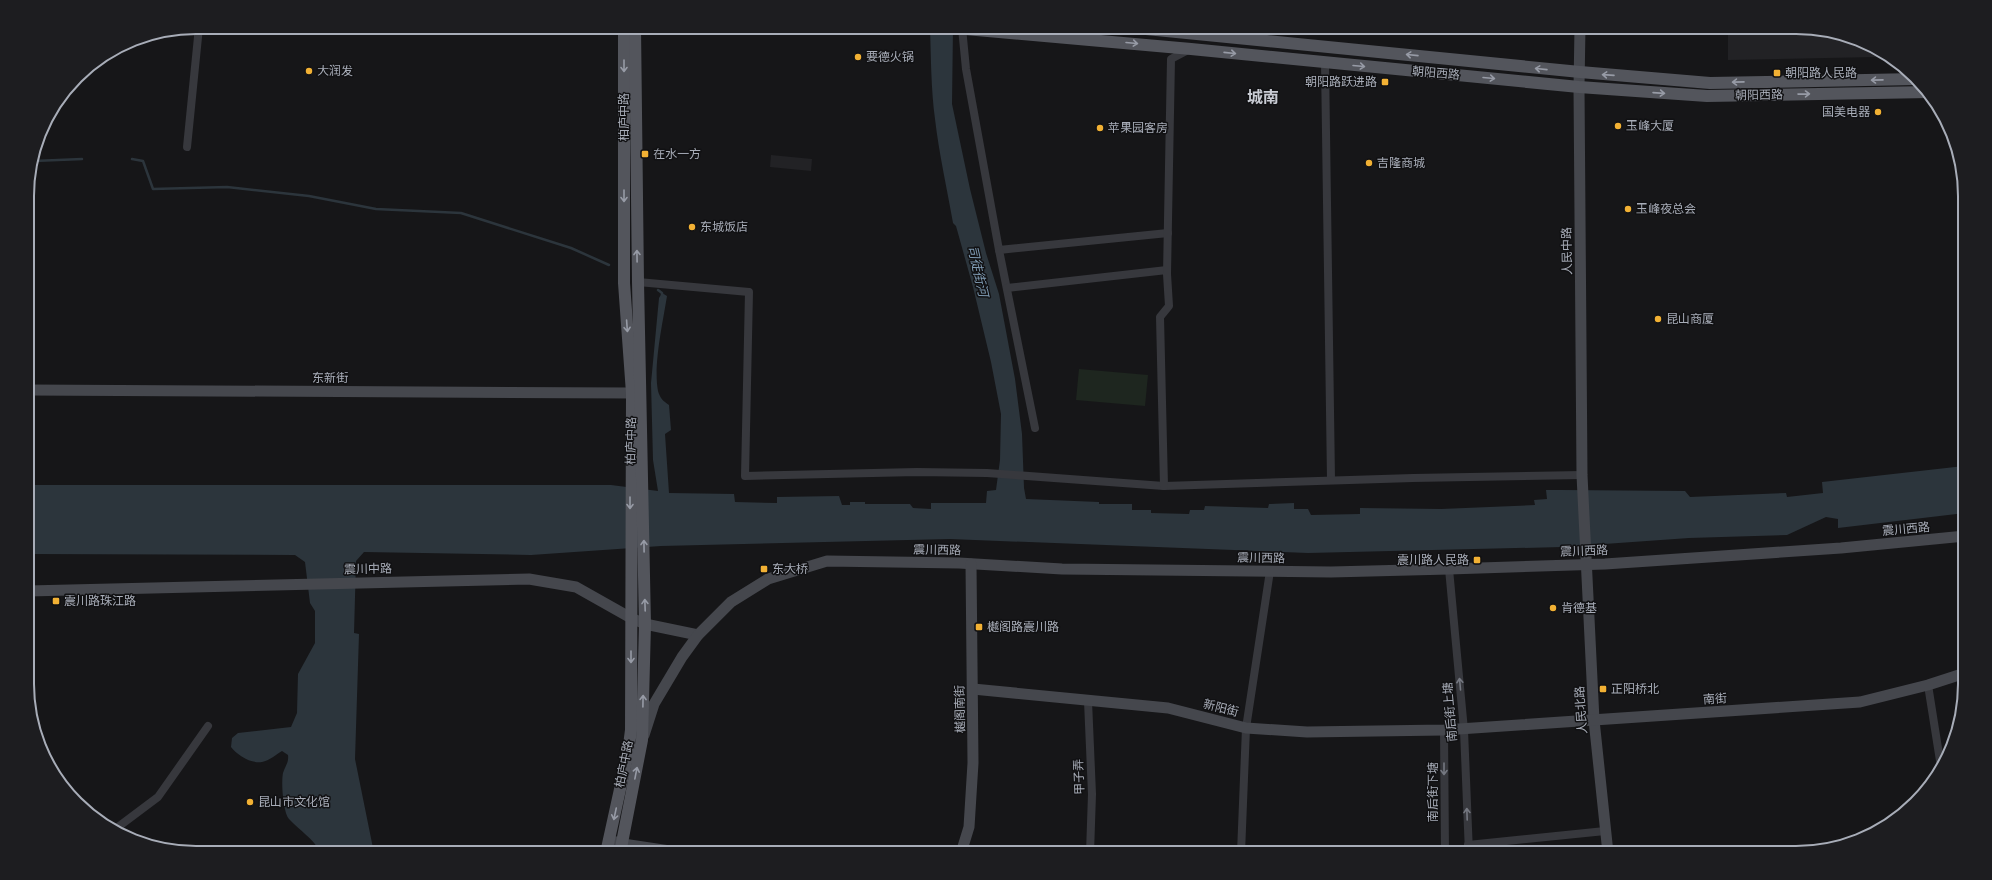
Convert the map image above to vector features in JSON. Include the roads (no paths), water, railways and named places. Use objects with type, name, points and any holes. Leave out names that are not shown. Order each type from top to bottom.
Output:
[{"type":"main road","name":"柏庐中路","points":[[608,846],[628,753],[631,730],[630,464],[632,393],[624,283],[624,34]]},
{"type":"main road","name":"柏庐中路","points":[[622,846],[642,740],[645,624],[643,463],[638,282],[635,34]]},
{"type":"main road","name":"朝阳西路","points":[[1021,34],[1578,87],[1707,96],[1920,92]]},
{"type":"main road","name":"朝阳西路","points":[[1235,34],[1580,72],[1710,83],[1908,79]]},
{"type":"street","points":[[187,146],[198,34]]},
{"type":"street","points":[[955,34],[966,69],[999,250],[1036,428]]},
{"type":"street","points":[[1164,486],[1160,317],[1169,306],[1167,270],[1171,60],[1191,49],[1197,34]]},
{"type":"street","name":"人民中路","points":[[1580,34],[1580,72],[1578,87],[1582,474],[1586,564]]},
{"type":"street","points":[[1325,63],[1331,480]]},
{"type":"street","points":[[999,250],[1168,233]]},
{"type":"street","points":[[1007,288],[1167,270]]},
{"type":"street","points":[[638,282],[749,292],[745,476],[917,472],[987,474],[1164,486],[1331,480],[1582,474]]},
{"type":"street","name":"东新街","points":[[34,390],[632,393]]},
{"type":"street","name":"震川西路","points":[[642,740],[654,704],[698,635],[730,602],[768,579],[827,561],[971,564],[1062,569],[1270,571],[1449,569],[1586,564],[1841,548],[1958,537]]},
{"type":"street","name":"樾阁南街","points":[[963,846],[969,827],[973,763],[971,564]]},
{"type":"street","name":"人民北路","points":[[1586,564],[1594,720],[1607,846]]},
{"type":"street","name":"南后街上塘","points":[[1449,569],[1464,730],[1469,846]]},
{"type":"street","points":[[1241,846],[1246,728],[1270,571]]},
{"type":"street","name":"震川中路","points":[[34,591],[529,579],[576,587],[631,618],[645,624],[698,635]]},
{"type":"street","name":"南街","points":[[1464,730],[1860,702],[1928,685],[1958,675]]},
{"type":"street","points":[[1928,685],[1939,758]]},
{"type":"street","name":"新阳街","points":[[973,688],[1168,708],[1246,728],[1307,732],[1464,730]]},
{"type":"street","name":"甲子弄","points":[[1088,701],[1092,794],[1090,846]]},
{"type":"street","points":[[119,826],[158,797],[208,726]]},
{"type":"street","name":"南后街下塘","points":[[1444,730],[1446,846]]},
{"type":"street","points":[[1492,846],[1605,831]]},
{"type":"street","points":[[609,840],[619,846]]},
{"type":"water","name":"司徒街河","points":[[930,34],[953,34],[952,104],[970,189],[986,253],[999,294],[1015,379],[1022,434],[1024,488],[1026,499],[1099,502],[1099,504],[1132,504],[1132,510],[1151,510],[1151,513],[1189,514],[1190,510],[1204,510],[1205,506],[1268,508],[1269,504],[1294,503],[1294,509],[1308,509],[1311,515],[1360,514],[1360,508],[1441,509],[1535,505],[1534,500],[1547,499],[1546,490],[1685,491],[1690,497],[1786,493],[1787,497],[1823,493],[1822,482],[1958,467],[1958,514],[1838,528],[1838,519],[1826,517],[1787,535],[1689,538],[1562,547],[1308,553],[950,539],[661,546],[531,555],[364,552],[356,561],[354,633],[359,634],[355,759],[373,846],[316,846],[289,819],[285,810],[282,783],[288,755],[282,751],[262,762],[253,762],[237,753],[231,747],[232,738],[238,733],[291,727],[297,713],[298,674],[315,643],[315,611],[310,603],[305,562],[295,555],[34,554],[34,485],[611,485],[658,491],[653,460],[651,383],[659,298],[662,293],[667,296],[659,344],[657,381],[660,396],[663,401],[669,405],[671,430],[665,434],[669,493],[734,494],[735,502],[777,503],[777,497],[839,496],[842,505],[850,505],[850,502],[865,502],[865,504],[910,504],[913,508],[931,509],[931,503],[986,503],[987,491],[996,490],[1000,460],[1001,414],[991,362],[973,287],[956,226],[953,223],[937,132],[931,73]]},
{"type":"waterway","points":[[38,161],[82,159]]},
{"type":"waterway","points":[[132,159],[143,161],[153,189],[227,187],[309,196],[376,209],[461,213],[571,248],[609,265]]},
{"type":"waterway","points":[[658,290],[662,293],[662,295]]},
{"type":"place","name":"要德火锅","points":[[858,57]]},
{"type":"place","name":"大润发","points":[[309,71]]},
{"type":"place","name":"朝阳路人民路","points":[[1777,73]]},
{"type":"place","name":"朝阳路跃进路","points":[[1385,82]]},
{"type":"place","name":"国美电器","points":[[1878,112]]},
{"type":"place","name":"玉峰大厦","points":[[1618,126]]},
{"type":"place","name":"苹果园客房","points":[[1100,128]]},
{"type":"place","name":"在水一方","points":[[645,154]]},
{"type":"place","name":"吉隆商城","points":[[1369,163]]},
{"type":"place","name":"玉峰夜总会","points":[[1628,209]]},
{"type":"place","name":"东城饭店","points":[[692,227]]},
{"type":"place","name":"昆山商厦","points":[[1658,319]]},
{"type":"place","name":"震川路人民路","points":[[1477,560]]},
{"type":"place","name":"东大桥","points":[[764,569]]},
{"type":"place","name":"震川路珠江路","points":[[56,601]]},
{"type":"place","name":"肯德基","points":[[1553,608]]},
{"type":"place","name":"樾阁路震川路","points":[[979,627]]},
{"type":"place","name":"正阳桥北","points":[[1603,689]]},
{"type":"place","name":"昆山市文化馆","points":[[250,802]]},
{"type":"district","name":"城南","points":[[1263,97]]}]
